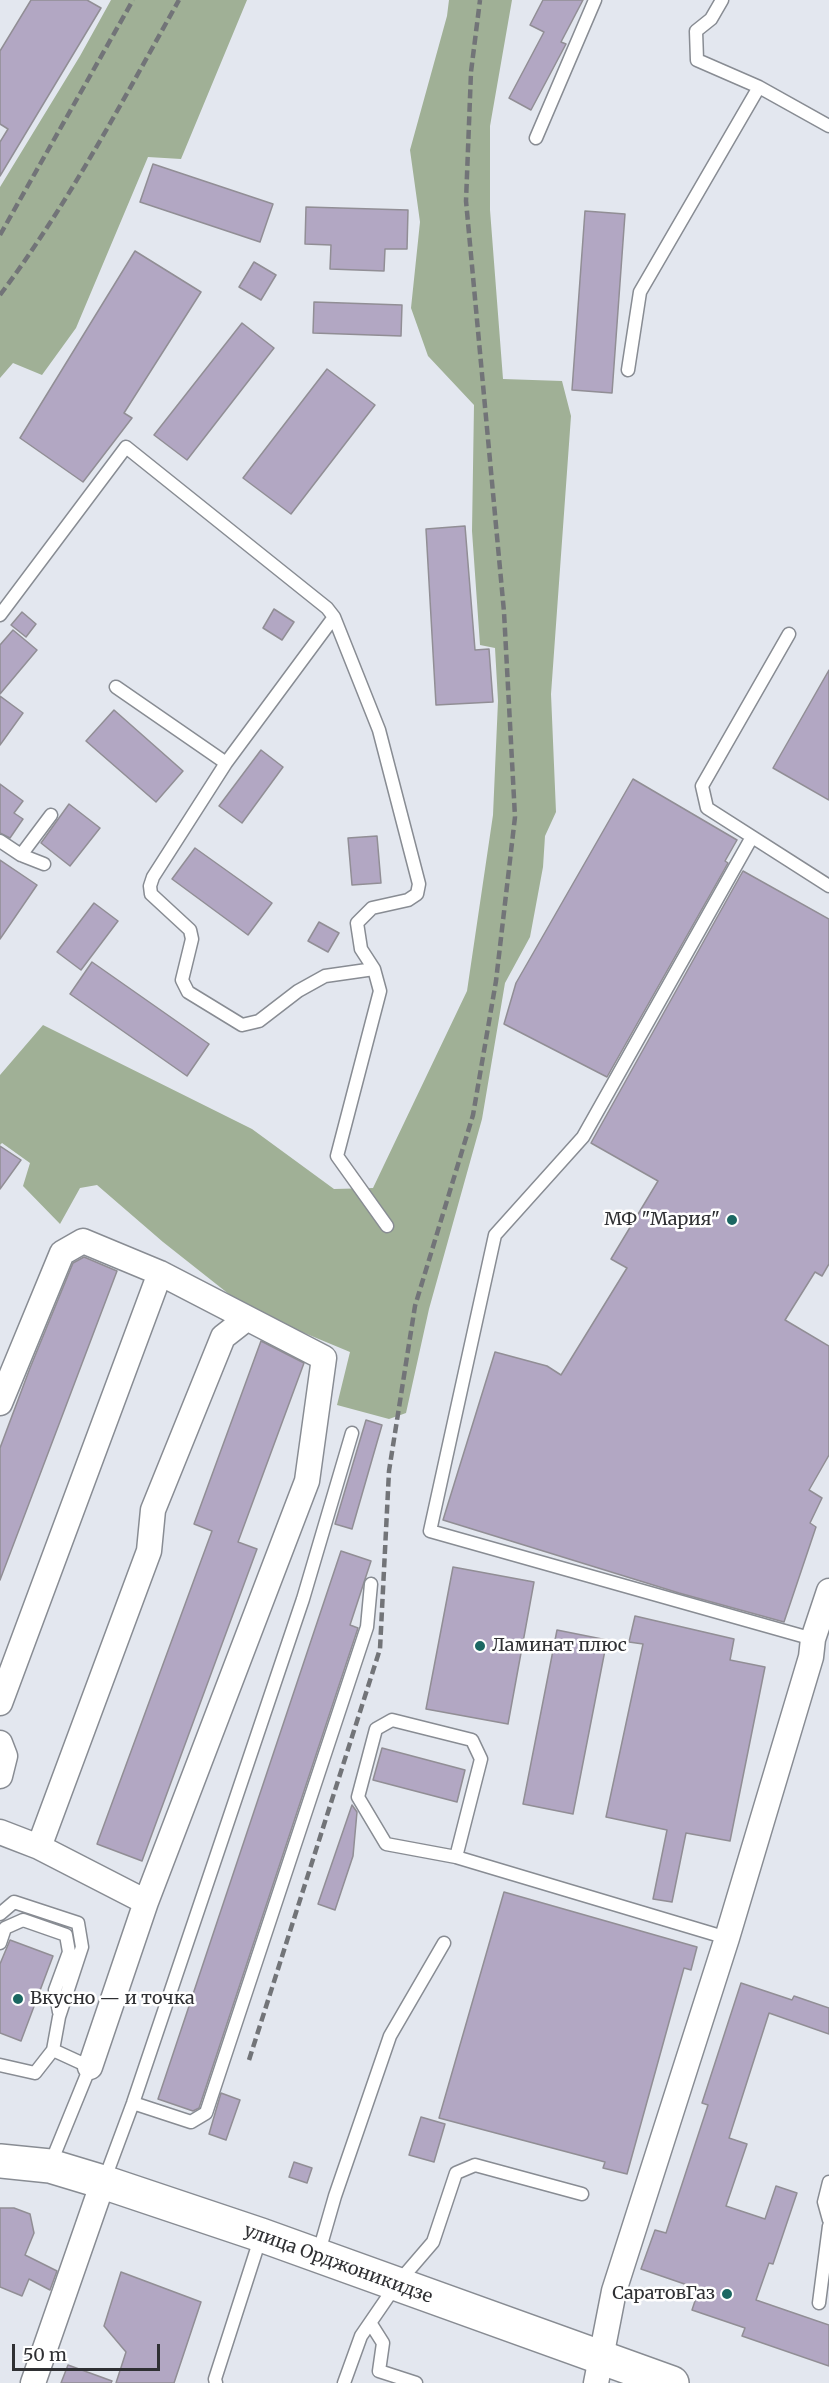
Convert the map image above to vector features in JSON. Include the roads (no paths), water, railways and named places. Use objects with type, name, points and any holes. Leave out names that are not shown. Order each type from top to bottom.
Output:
[{"type":"main road","name":"улица Орджоникидзе","points":[[0,2161],[50,2166],[104,2182],[396,2284],[599,2370],[672,2383]]},
{"type":"street","points":[[0,1403],[62,1253],[83,1241],[160,1273],[324,1358],[307,1481],[146,1902],[90,2067]]},
{"type":"street","points":[[0,1703],[160,1273]]},
{"type":"street","points":[[39,1847],[149,1551],[153,1510],[223,1337],[246,1319]]},
{"type":"street","points":[[599,2370],[614,2291],[727,1938],[812,1657],[813,1638],[829,1591]]},
{"type":"street","points":[[0,1743],[4,1756],[0,1776]]},
{"type":"street","points":[[0,1832],[39,1847],[146,1902]]},
{"type":"street","points":[[33,2383],[104,2182]]},
{"type":"lane","points":[[536,138],[595,0]]},
{"type":"lane","points":[[722,0],[711,19],[696,31],[697,60],[759,87],[829,126]]},
{"type":"lane","points":[[628,370],[640,292],[759,87]]},
{"type":"lane","points":[[0,615],[126,447],[327,608],[334,617],[379,730],[419,884],[417,894],[408,900],[372,908],[357,923],[361,950],[374,969],[380,991],[337,1156],[387,1226]]},
{"type":"lane","points":[[334,617],[226,763],[153,877],[150,886],[151,894],[190,930],[192,939],[182,980],[188,992],[242,1025],[250,1025],[259,1021],[297,991],[325,976],[374,969]]},
{"type":"lane","points":[[789,634],[702,786],[707,808],[829,886]]},
{"type":"lane","points":[[116,687],[226,763]]},
{"type":"lane","points":[[21,855],[51,815]]},
{"type":"lane","points":[[752,837],[583,1137],[495,1235],[430,1531],[813,1638]]},
{"type":"lane","points":[[0,841],[21,855],[44,864]]},
{"type":"lane","points":[[104,2182],[134,2103],[303,1599],[352,1433]]},
{"type":"lane","points":[[134,2103],[191,2122],[206,2113],[367,1627],[372,1584]]},
{"type":"lane","points":[[456,1857],[481,1760],[472,1740],[392,1720],[376,1729],[358,1797],[386,1844],[456,1857],[727,1938]]},
{"type":"lane","points":[[0,1914],[14,1902],[78,1923],[82,1947],[59,2017],[53,2050],[35,2073],[0,2065]]},
{"type":"lane","points":[[0,1943],[5,1928],[23,1920],[66,1935],[69,1952],[55,1989],[59,2017]]},
{"type":"lane","points":[[318,2256],[335,2196],[390,2036],[444,1943]]},
{"type":"lane","points":[[50,2166],[90,2067],[53,2050]]},
{"type":"lane","points":[[344,2383],[361,2336],[396,2284],[433,2242],[456,2173],[475,2165],[582,2194]]},
{"type":"lane","points":[[829,2182],[824,2202],[829,2220]]},
{"type":"lane","points":[[819,2302],[829,2226]]},
{"type":"lane","points":[[216,2383],[214,2379],[261,2235]]},
{"type":"lane","points":[[371,2324],[383,2343],[379,2371],[416,2383]]},
{"type":"railway","points":[[0,235],[133,0]]},
{"type":"railway","points":[[0,295],[72,188],[179,0]]},
{"type":"railway","points":[[249,2060],[380,1649],[389,1471],[415,1306],[473,1115],[496,981],[515,817],[504,612],[466,201],[471,72],[480,0]]},
{"type":"place","name":"МФ \"Мария\"","points":[[732,1220]]},
{"type":"place","name":"Ламинат плюс","points":[[480,1646]]},
{"type":"place","name":"Вкусно — и точка","points":[[18,1999]]},
{"type":"place","name":"СаратовГаз","points":[[727,2294]]}]
